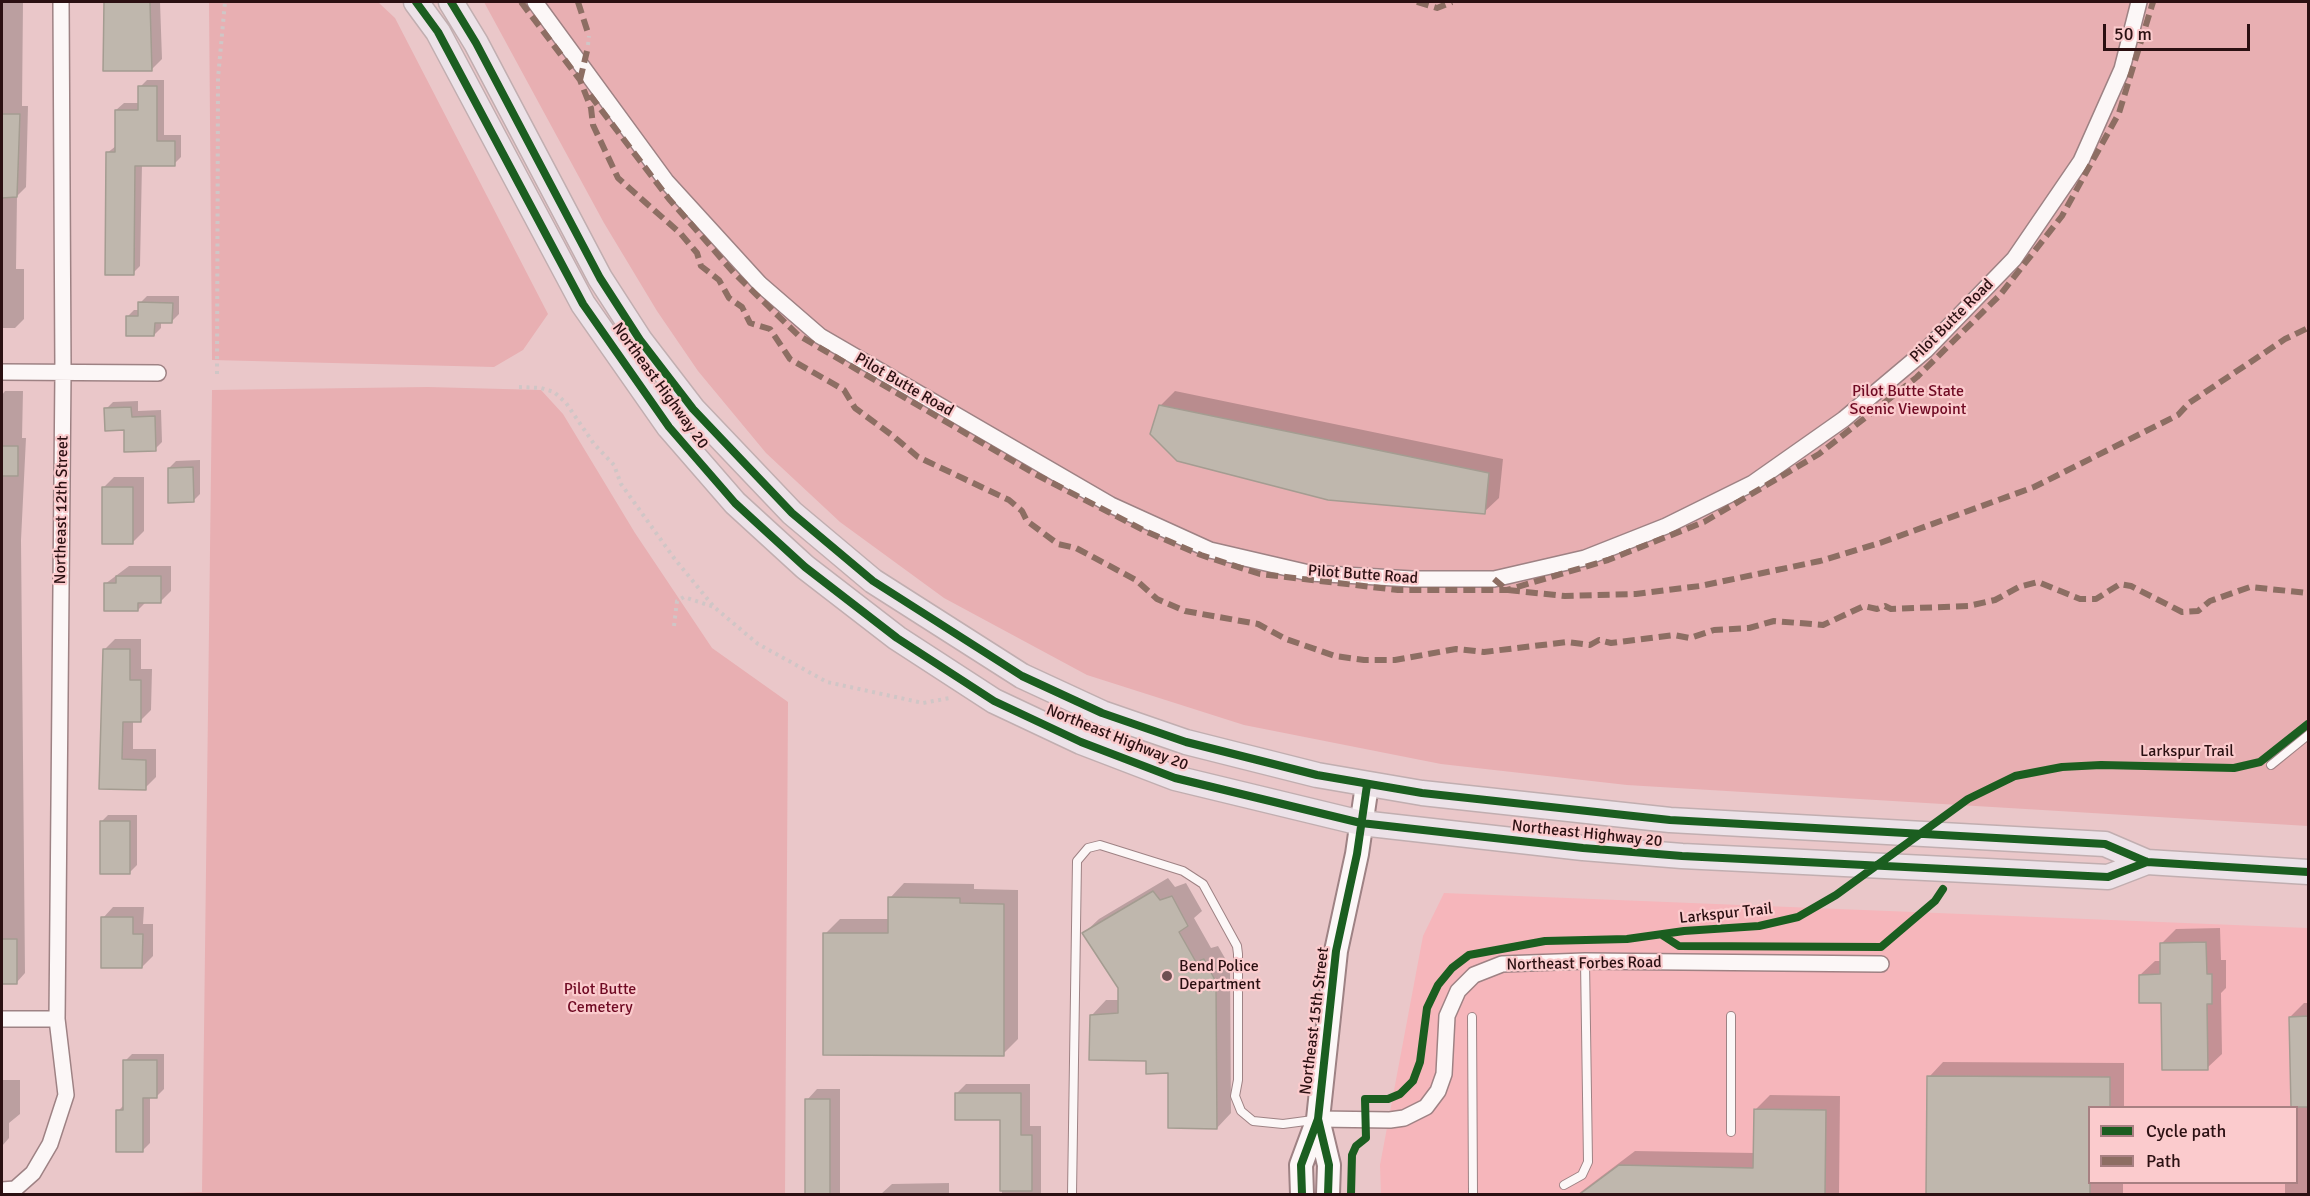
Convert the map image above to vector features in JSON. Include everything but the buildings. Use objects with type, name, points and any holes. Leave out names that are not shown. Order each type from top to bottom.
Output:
[{"type":"main road","name":"Northeast Highway 20","points":[[416,2],[438,32],[590,313],[669,427],[735,503],[805,567],[897,638],[994,700],[1081,742],[1174,778],[1361,823],[1583,848],[1776,861],[2108,878],[2147,862]]},
{"type":"main road","name":"Northeast Highway 20","points":[[451,2],[476,43],[600,278],[640,340],[693,409],[792,513],[873,581],[1022,676],[1102,713],[1186,742],[1367,785],[1670,820],[2105,844],[2147,862],[2308,872]]},
{"type":"main road","name":"Northeast 15th Street","points":[[1302,1194],[1301,1165],[1318,1119],[1336,951],[1367,785]]},
{"type":"main road","name":"Northeast 15th Street","points":[[1318,1119],[1329,1165],[1328,1194]]},
{"type":"street","name":"Northeast 12th Street","points":[[2,1190],[15,1189],[33,1173],[50,1144],[66,1095],[57,1019],[63,372],[61,2]]},
{"type":"street","name":"Pilot Butte Road","points":[[534,2],[666,181],[760,284],[820,336],[1111,505],[1210,550],[1309,573],[1412,579],[1494,579],[1585,558],[1666,526],[1753,483],[1844,419],[1926,350],[2014,259],[2081,161],[2122,69],[2139,2]]},
{"type":"street","points":[[2,372],[158,373]]},
{"type":"street","name":"Northeast Forbes Road","points":[[1318,1119],[1390,1120],[1415,1114],[1426,1107],[1438,1090],[1444,1074],[1447,1016],[1458,991],[1474,975],[1502,964],[1585,961],[1881,964]]},
{"type":"street","points":[[2,1019],[57,1019]]},
{"type":"lane","points":[[2271,765],[2308,735]]},
{"type":"lane","points":[[1072,1194],[1077,861],[1088,848],[1100,845],[1162,864],[1183,871],[1203,884],[1237,946],[1238,1080],[1235,1096],[1241,1111],[1253,1120],[1283,1125],[1318,1119]]},
{"type":"lane","points":[[1564,1185],[1582,1175],[1588,1162],[1585,961]]},
{"type":"lane","points":[[1731,1016],[1731,1132]]},
{"type":"lane","points":[[1472,1017],[1473,1194]]},
{"type":"path","points":[[217,374],[218,78],[225,2]]},
{"type":"path","points":[[519,387],[541,388],[554,392],[566,403],[594,444],[614,465],[621,484],[651,528],[714,607],[758,644],[827,682],[923,703],[951,698]]},
{"type":"path","points":[[674,626],[677,601],[684,597],[714,607]]},
{"type":"shaded area","points":[[1444,893],[2308,928],[2308,1194],[1381,1194],[1380,1165],[1423,936]]},
{"type":"green space","points":[[209,2],[378,2],[395,18],[548,314],[523,350],[494,367],[212,360]]},
{"type":"green space","name":"Pilot Butte State Scenic Viewpoint","points":[[484,2],[2308,2],[2308,826],[1627,785],[1441,764],[1244,725],[1087,675],[944,598],[840,522],[766,453],[698,371],[657,311],[604,223]]},
{"type":"green space","name":"Pilot Butte Cemetery","points":[[428,387],[541,390],[563,414],[635,533],[712,648],[788,702],[785,1194],[147,1194],[202,1192],[212,390]]},
{"type":"marked path","points":[[521,2],[580,80],[591,108],[593,125],[618,178],[681,234],[697,253],[701,266],[719,280],[729,298],[742,307],[750,323],[770,329],[790,359],[844,390],[855,408],[918,457],[1009,500],[1022,511],[1027,521],[1058,544],[1076,548],[1136,580],[1157,599],[1185,611],[1258,624],[1286,639],[1335,656],[1364,660],[1395,660],[1456,649],[1484,652],[1567,642],[1590,645],[1599,640],[1611,643],[1674,635],[1690,638],[1714,630],[1749,628],[1774,621],[1823,625],[1864,606],[1877,609],[1885,606],[1891,609],[1968,606],[1995,600],[2019,587],[2038,582],[2080,599],[2096,599],[2120,584],[2131,586],[2182,612],[2198,611],[2210,601],[2250,587],[2308,593]]},
{"type":"marked path","points":[[578,2],[589,36]]},
{"type":"marked path","points":[[1417,2],[1437,8],[1452,2]]},
{"type":"marked path","points":[[590,95],[669,199],[734,273],[798,335],[1035,474],[1145,531],[1201,555],[1260,574],[1398,590],[1507,590],[1608,560],[1704,522],[1819,454],[1917,377],[2000,295],[2062,216],[2119,113],[2153,2]]},
{"type":"marked path","points":[[580,80],[587,51]]},
{"type":"marked path","points":[[1494,579],[1507,590],[1565,596],[1636,594],[1700,586],[1820,561],[1880,543],[2034,487],[2178,415],[2189,403],[2285,339],[2308,328]]},
{"type":"cycle path","points":[[416,2],[438,32],[583,304],[669,427],[735,503],[805,567],[897,638],[994,701],[1081,742],[1175,778],[1361,823],[1583,848],[1682,856],[2108,877],[2147,862]]},
{"type":"cycle path","points":[[451,2],[476,43],[600,278],[640,340],[693,409],[792,513],[873,581],[1022,676],[1102,713],[1186,742],[1317,775],[1422,793],[1670,820],[2105,844],[2147,862],[2308,872]]},
{"type":"cycle path","name":"Larkspur Trail","points":[[1351,1194],[1352,1155],[1356,1146],[1366,1138],[1365,1099],[1388,1099],[1400,1094],[1413,1081],[1420,1062],[1427,1008],[1438,985],[1452,968],[1469,955],[1545,941],[1627,939],[1684,931],[1759,926],[1798,917],[1836,895],[1968,799],[2015,776],[2062,767],[2101,765],[2234,768],[2260,762],[2308,724]]},
{"type":"cycle path","points":[[1302,1194],[1301,1165],[1318,1119],[1336,951],[1357,854],[1367,785]]},
{"type":"cycle path","points":[[1662,935],[1679,946],[1881,947],[1935,901],[1943,889]]},
{"type":"cycle path","points":[[1318,1119],[1329,1165],[1328,1194]]},
{"type":"place","name":"Bend Police Department","points":[[1167,976]]}]
